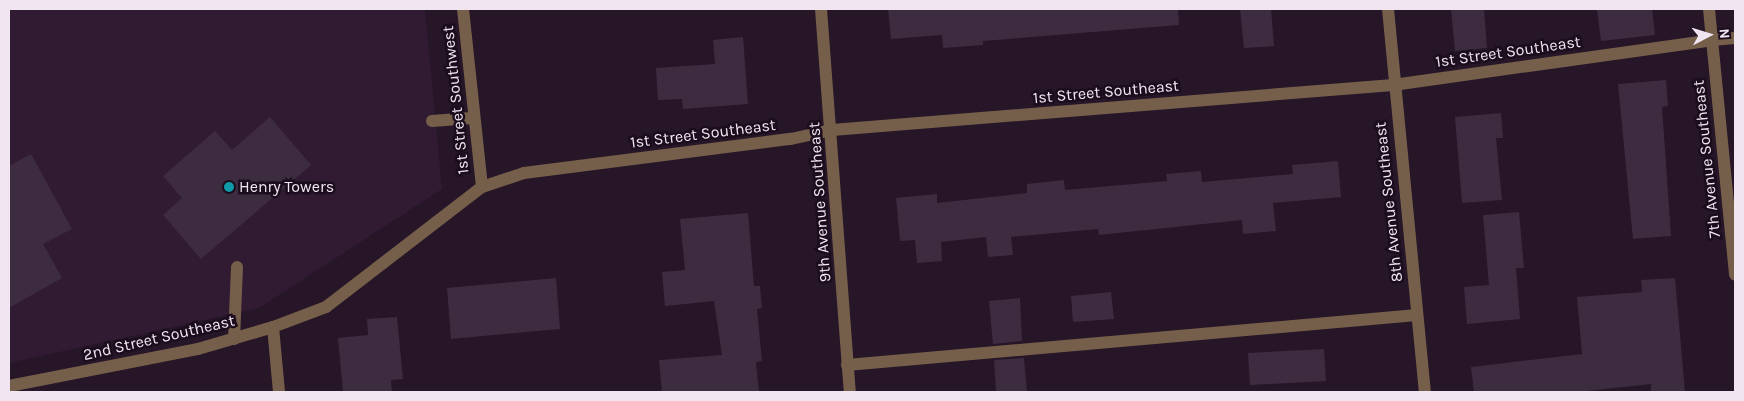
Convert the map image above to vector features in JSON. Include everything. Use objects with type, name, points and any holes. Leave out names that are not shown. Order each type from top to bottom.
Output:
[{"type":"street","name":"1st Street Southwest","points":[[463,9],[472,118],[482,187]]},
{"type":"street","name":"9th Avenue Southeast","points":[[821,9],[832,130],[850,392]]},
{"type":"street","name":"8th Avenue Southeast","points":[[1388,9],[1393,85],[1425,392]]},
{"type":"street","name":"7th Avenue Southeast","points":[[1709,9],[1735,275]]},
{"type":"street","name":"1st Street Southeast","points":[[482,187],[524,173],[792,139],[832,130],[1393,85],[1735,38]]},
{"type":"street","points":[[432,121],[472,118]]},
{"type":"street","name":"2nd Street Southeast","points":[[9,386],[198,349],[273,327],[326,307],[482,187]]},
{"type":"street","points":[[234,338],[237,266]]},
{"type":"street","points":[[848,365],[1417,315]]},
{"type":"street","points":[[273,327],[278,392]]},
{"type":"shaded area","points":[[9,9],[425,9],[442,189],[259,308],[9,363]]},
{"type":"building","points":[[888,9],[1178,9],[1179,25],[983,41],[983,45],[943,48],[942,35],[891,39]]},
{"type":"building","points":[[1240,9],[1271,9],[1274,46],[1244,48]]},
{"type":"building","points":[[1451,9],[1484,9],[1487,48],[1455,51]]},
{"type":"building","points":[[1597,9],[1652,9],[1655,35],[1601,41]]},
{"type":"building","points":[[743,37],[748,104],[683,109],[682,99],[658,100],[656,68],[715,64],[713,40]]},
{"type":"building","points":[[1666,80],[1668,106],[1662,107],[1671,236],[1633,239],[1618,84]]},
{"type":"building","points":[[1501,113],[1503,138],[1496,138],[1502,200],[1462,203],[1455,117]]},
{"type":"building","name":"Henry Towers","points":[[270,117],[311,165],[201,259],[163,215],[182,198],[163,176],[215,131],[232,150]]},
{"type":"building","points":[[31,154],[72,229],[43,244],[62,278],[9,308],[9,166]]},
{"type":"building","points":[[1338,161],[1341,197],[1273,203],[1276,231],[1243,234],[1242,220],[1099,235],[1098,229],[1011,237],[1013,255],[988,257],[986,237],[941,242],[942,261],[917,263],[915,240],[900,241],[896,198],[937,194],[937,203],[1027,193],[1027,184],[1064,180],[1065,190],[1167,181],[1166,174],[1201,171],[1202,182],[1293,174],[1292,165]]},
{"type":"building","points":[[1519,212],[1524,268],[1516,268],[1520,319],[1467,324],[1464,287],[1489,285],[1483,215]]},
{"type":"building","points":[[748,213],[754,286],[760,286],[762,308],[757,309],[762,361],[756,362],[759,392],[662,392],[659,360],[722,355],[714,301],[665,306],[662,272],[685,270],[680,219]]},
{"type":"building","points":[[556,278],[560,329],[451,339],[447,288]]},
{"type":"building","points":[[1675,278],[1685,392],[1651,392],[1651,384],[1578,392],[1474,392],[1471,367],[1582,354],[1577,297],[1642,292],[1641,280]]},
{"type":"building","points":[[1111,292],[1114,319],[1073,322],[1071,296]]},
{"type":"building","points":[[1020,298],[1022,341],[993,344],[989,301]]},
{"type":"building","points":[[397,317],[403,379],[391,380],[392,392],[343,392],[338,338],[368,335],[367,319]]},
{"type":"building","points":[[1324,349],[1326,381],[1250,385],[1248,353]]},
{"type":"building","points":[[1024,358],[1027,392],[996,392],[994,360]]},
{"type":"place","name":"Henry Towers","points":[[229,187]]}]
